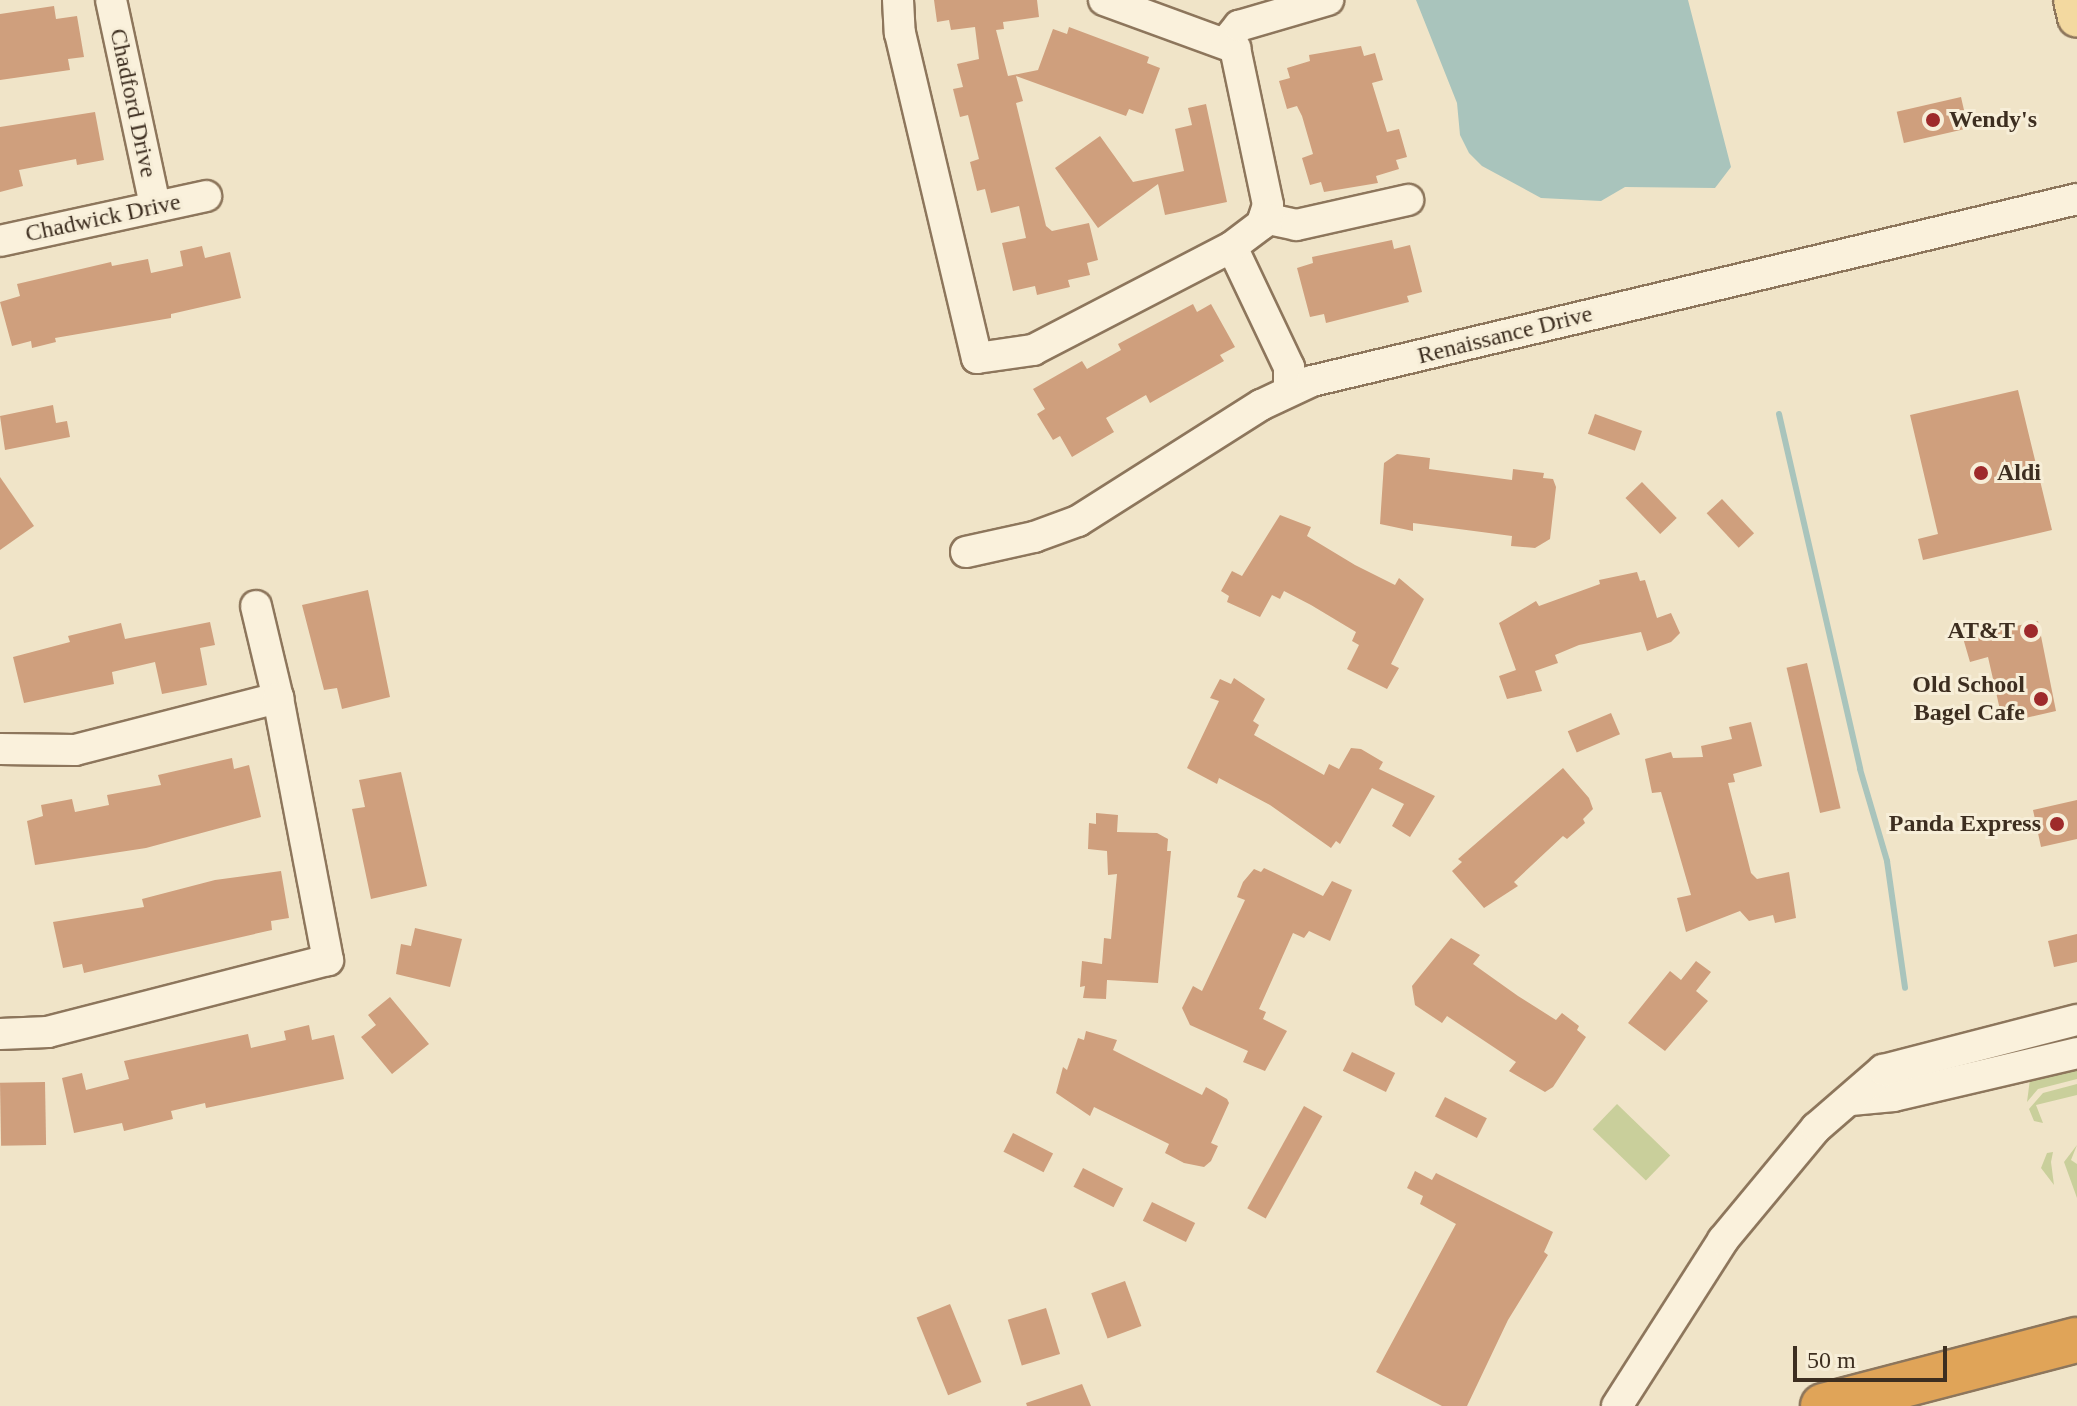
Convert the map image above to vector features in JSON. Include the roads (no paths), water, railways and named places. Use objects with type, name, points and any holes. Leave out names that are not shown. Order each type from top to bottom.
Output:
[{"type":"highway","points":[[1823,1406],[2077,1340]]},
{"type":"highway","points":[[1899,1406],[2077,1364]]},
{"type":"main road","points":[[2073,0],[2077,18]]},
{"type":"street","name":"Chadford Drive","points":[[111,0],[155,206]]},
{"type":"street","points":[[898,0],[900,33],[977,358],[1033,350],[1248,238],[1264,218],[1268,205],[1235,48],[1226,42],[1104,0]]},
{"type":"street","points":[[1226,42],[1239,26],[1328,0]]},
{"type":"street","name":"Chadwick Drive","points":[[0,241],[206,196]]},
{"type":"street","name":"Renaissance Drive","points":[[966,552],[1078,521],[1289,390],[1632,304],[2077,199]]},
{"type":"street","points":[[1264,218],[1296,225],[1408,200]]},
{"type":"street","points":[[1232,247],[1289,367],[1289,390]]},
{"type":"street","points":[[0,1034],[48,1032],[328,960],[278,698],[256,606]]},
{"type":"street","points":[[0,749],[75,750],[278,698]]},
{"type":"street","points":[[1617,1406],[1723,1240],[1816,1128],[1883,1070],[2077,1020]]},
{"type":"street","points":[[1851,1100],[1894,1096],[2077,1053]]},
{"type":"water","points":[[1416,0],[1688,0],[1731,167],[1715,188],[1625,187],[1601,201],[1541,198],[1482,166],[1469,153],[1460,135],[1457,103]]},
{"type":"waterway","points":[[1779,414],[1860,769],[1887,861],[1905,988]]},
{"type":"place","name":"Wendy's","points":[[1933,120]]},
{"type":"place","name":"Aldi","points":[[1981,473]]},
{"type":"place","name":"AT&T","points":[[2031,631]]},
{"type":"place","name":"Old School Bagel Cafe","points":[[2041,699]]},
{"type":"place","name":"Panda Express","points":[[2057,824]]}]
